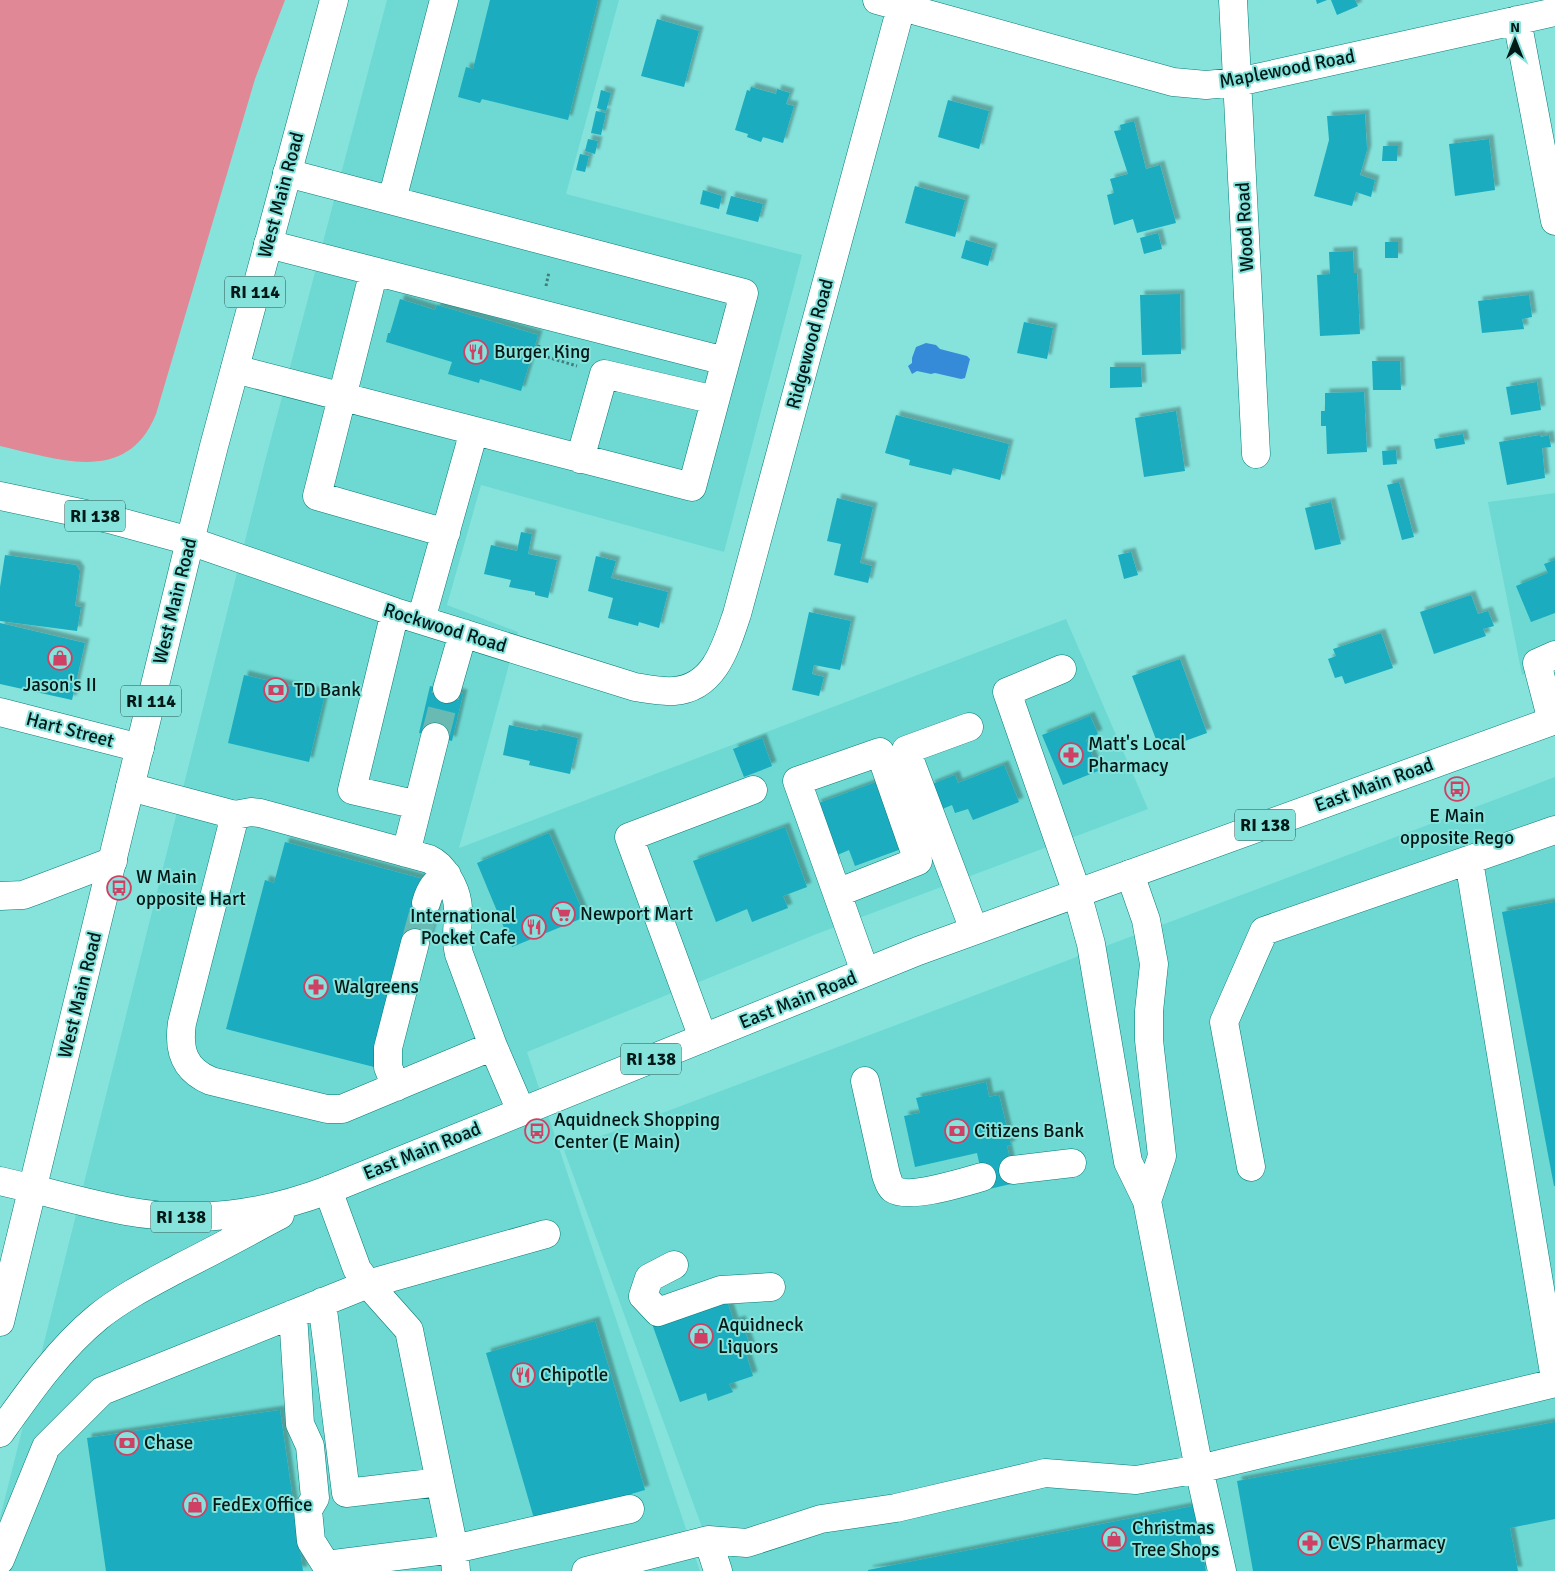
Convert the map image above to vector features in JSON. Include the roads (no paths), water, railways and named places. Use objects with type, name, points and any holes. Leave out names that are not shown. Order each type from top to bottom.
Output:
[{"type":"main road","name":"West Main Road","points":[[0,1322],[34,1189],[190,541],[334,0]]},
{"type":"main road","points":[[392,200],[444,0]]},
{"type":"main road","name":"Wood Road","points":[[1233,0],[1256,454]]},
{"type":"main road","name":"Maplewood Road","points":[[893,2],[1173,82],[1206,85],[1238,82],[1555,12]]},
{"type":"main road","name":"Ridgewood Road","points":[[702,680],[710,674],[721,657],[737,614],[893,2]]},
{"type":"main road","points":[[1517,20],[1555,221]]},
{"type":"main road","points":[[235,369],[692,487],[726,361],[744,293],[287,174]]},
{"type":"main road","points":[[268,244],[726,361]]},
{"type":"main road","points":[[374,271],[317,496],[446,533]]},
{"type":"main road","points":[[580,459],[604,374],[715,400]]},
{"type":"main road","points":[[421,620],[474,431]]},
{"type":"main road","name":"RI 138","points":[[0,496],[108,519],[190,541]]},
{"type":"main road","name":"Rockwood Road","points":[[190,541],[395,612],[636,687],[676,691],[694,686],[702,680]]},
{"type":"main road","points":[[395,612],[352,790],[418,806]]},
{"type":"main road","points":[[447,689],[463,634]]},
{"type":"main road","points":[[1554,720],[1537,662],[1555,656]]},
{"type":"main road","points":[[1062,669],[1007,692],[1077,893],[1091,944],[1128,1162],[1147,1201],[1199,1469],[1222,1571]]},
{"type":"main road","name":"Hart Street","points":[[0,712],[140,748]]},
{"type":"main road","name":"East Main Road","points":[[0,1181],[127,1211],[153,1215],[199,1218],[243,1214],[286,1204],[328,1190],[865,972],[974,930],[1554,720]]},
{"type":"main road","points":[[969,727],[906,750],[974,930]]},
{"type":"main road","points":[[406,853],[435,737]]},
{"type":"main road","points":[[836,893],[918,861],[880,752],[797,781],[836,893],[865,972]]},
{"type":"main road","points":[[130,787],[235,815],[251,812],[260,813],[435,861],[447,875],[458,897],[460,918],[457,939],[460,954],[493,1046],[521,1112]]},
{"type":"main road","points":[[702,1038],[629,837],[753,790]]},
{"type":"main road","points":[[235,815],[182,1023],[180,1042],[184,1058],[194,1071],[211,1081],[327,1109],[342,1109],[493,1046]]},
{"type":"main road","points":[[1251,1167],[1224,1022],[1264,930],[1555,830]]},
{"type":"main road","points":[[0,896],[23,895],[34,892],[112,861]]},
{"type":"main road","points":[[1468,861],[1555,1378]]},
{"type":"main road","points":[[1130,874],[1146,920],[1154,964],[1148,1018],[1148,1040],[1162,1156],[1147,1201]]},
{"type":"main road","points":[[426,902],[431,889],[438,880],[447,875]]},
{"type":"main road","points":[[396,1087],[388,1067],[388,1048],[415,943]]},
{"type":"main road","points":[[865,1081],[886,1175],[893,1189],[902,1193],[919,1192],[982,1177]]},
{"type":"main road","points":[[1012,1170],[1072,1163]]},
{"type":"main road","points":[[0,1433],[18,1406],[54,1362],[84,1329],[112,1306],[328,1190],[353,1260],[368,1284],[409,1330],[455,1560]]},
{"type":"main road","points":[[0,1560],[46,1447],[102,1390],[368,1284],[546,1234]]},
{"type":"main road","points":[[674,1265],[649,1278],[643,1296],[658,1312],[721,1290],[771,1287]]},
{"type":"main road","points":[[322,1302],[346,1493],[440,1482]]},
{"type":"main road","points":[[293,1314],[300,1424],[310,1446],[315,1498],[308,1510],[311,1541],[326,1565],[455,1560],[630,1509]]},
{"type":"main road","points":[[586,1571],[708,1540],[747,1543],[821,1519],[896,1508],[1045,1473],[1136,1480],[1199,1469],[1555,1383]]},
{"type":"main road","points":[[708,1540],[718,1571]]},
{"type":"tunnel","points":[[435,737],[447,689]]},
{"type":"tunnel","points":[[415,943],[426,903]]},
{"type":"place","name":"Burger King","points":[[476,352]]},
{"type":"place","name":"Jason's II","points":[[60,658]]},
{"type":"place","name":"TD Bank","points":[[276,690]]},
{"type":"place","name":"Matt's Local Pharmacy","points":[[1071,755]]},
{"type":"place","name":"E Main opposite Rego","points":[[1457,789]]},
{"type":"place","name":"W Main opposite Hart","points":[[119,888]]},
{"type":"place","name":"Newport Mart","points":[[563,914]]},
{"type":"place","name":"International Pocket Cafe","points":[[534,927]]},
{"type":"place","name":"Walgreens","points":[[316,987]]},
{"type":"place","name":"Aquidneck Shopping Center (E Main)","points":[[537,1131]]},
{"type":"place","name":"Citizens Bank","points":[[957,1131]]},
{"type":"place","name":"Aquidneck Liquors","points":[[701,1336]]},
{"type":"place","name":"Chipotle","points":[[523,1375]]},
{"type":"place","name":"Chase","points":[[127,1443]]},
{"type":"place","name":"FedEx Office","points":[[195,1505]]},
{"type":"place","name":"Christmas Tree Shops","points":[[1114,1539]]},
{"type":"place","name":"CVS Pharmacy","points":[[1310,1543]]}]
